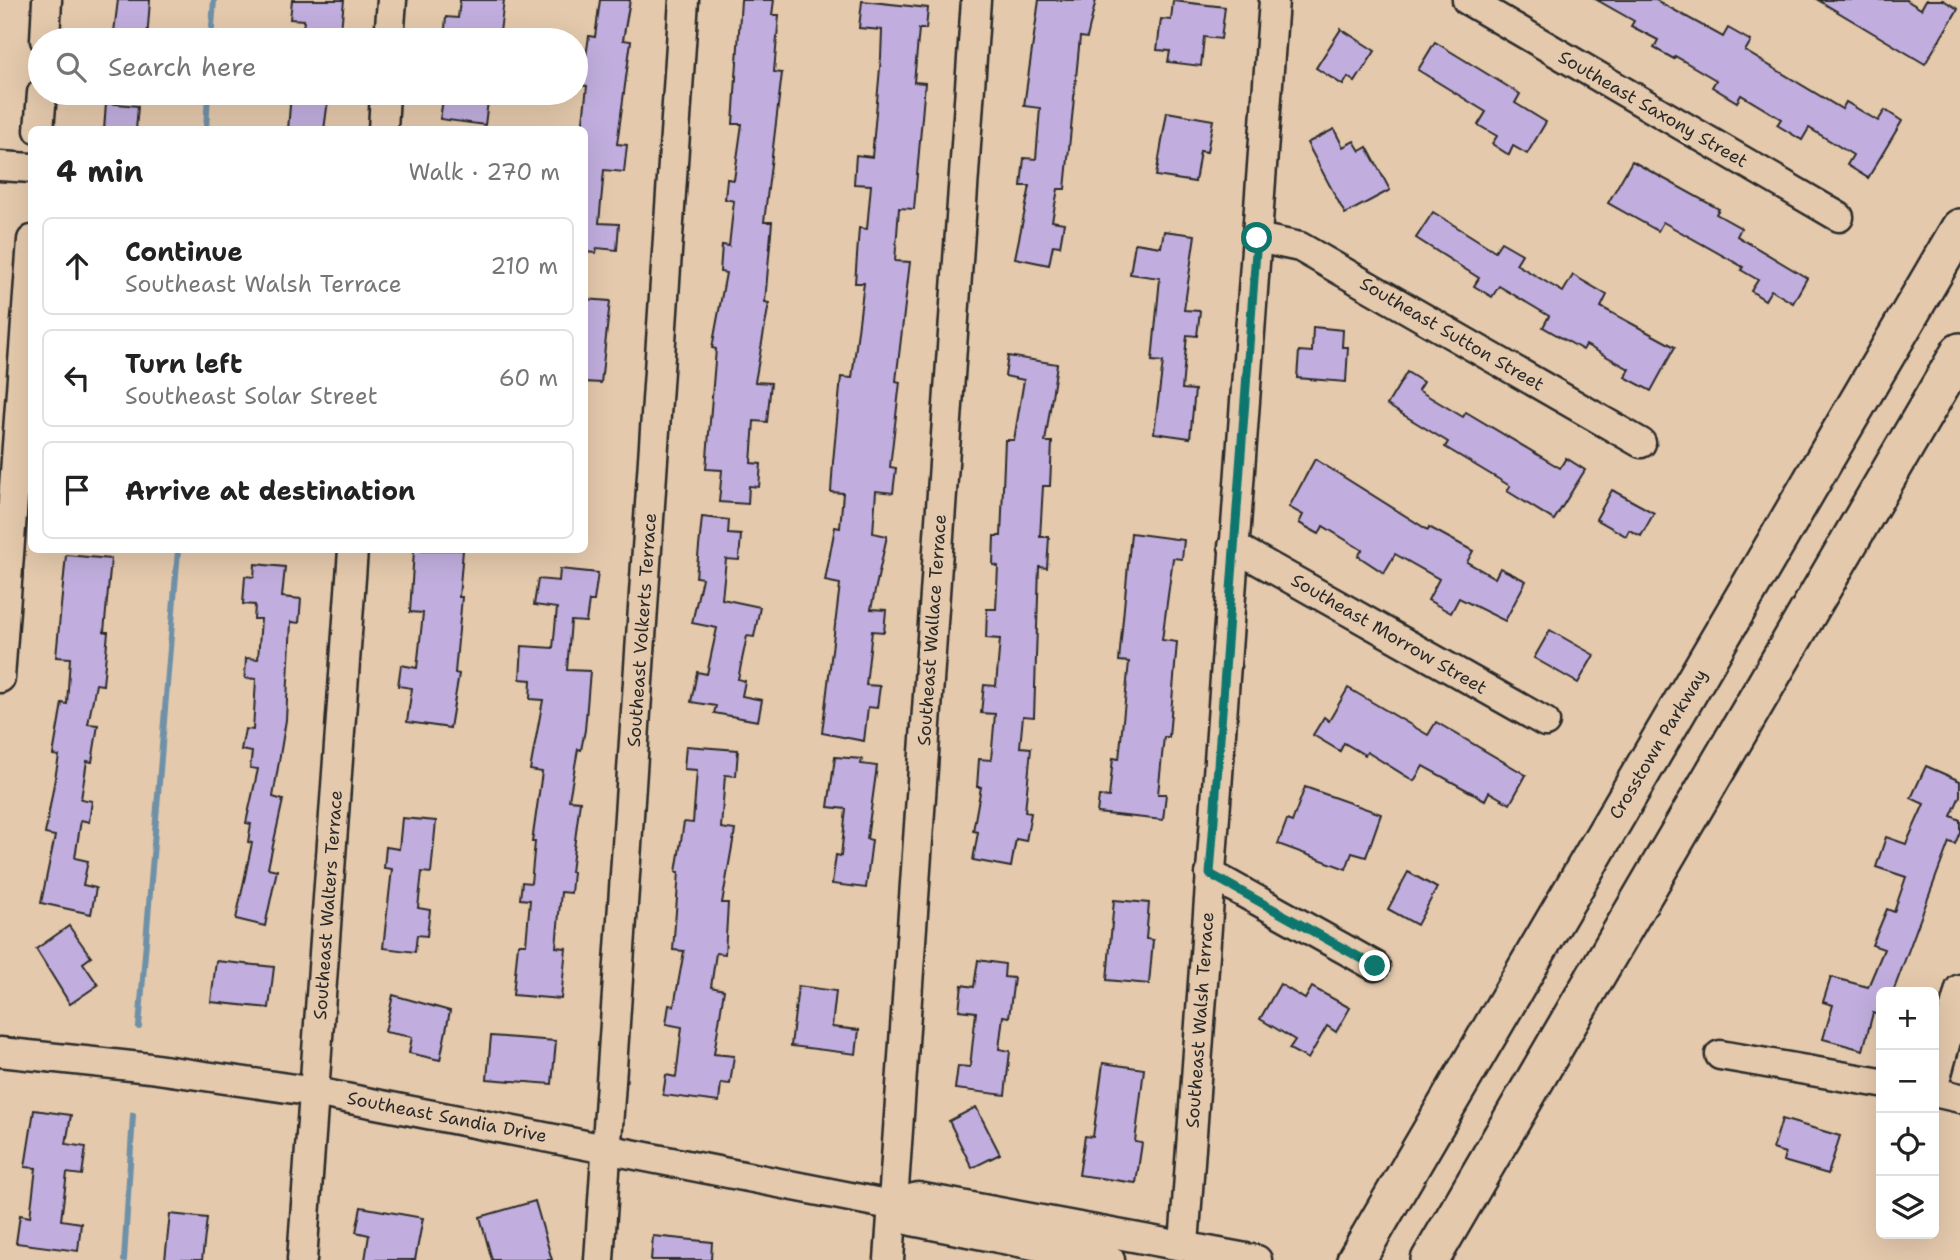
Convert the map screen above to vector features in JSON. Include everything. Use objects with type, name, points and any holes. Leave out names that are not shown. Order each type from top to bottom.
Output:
[{"type":"main road","name":"Crosstown Parkway","points":[[1356,1260],[1960,228]]},
{"type":"main road","points":[[1430,1260],[1960,352]]},
{"type":"street","points":[[46,28],[47,0]]},
{"type":"street","points":[[390,28],[392,0]]},
{"type":"street","name":"Southeast Volkerts Terrace","points":[[599,1260],[684,0]]},
{"type":"street","name":"Southeast Wallace Terrace","points":[[889,1260],[976,0]]},
{"type":"street","name":"Southeast Walsh Terrace","points":[[1184,1244],[1274,0]]},
{"type":"street","name":"Southeast Saxony Street","points":[[1467,0],[1839,217]]},
{"type":"street","points":[[39,126],[41,105]]},
{"type":"street","points":[[383,126],[385,105]]},
{"type":"street","points":[[0,166],[28,168]]},
{"type":"street","name":"Southeast Sutton Street","points":[[1257,238],[1300,247],[1641,443]]},
{"type":"street","points":[[0,678],[7,464],[28,276]]},
{"type":"street","name":"Southeast Morrow Street","points":[[1233,546],[1545,722]]},
{"type":"street","name":"Southeast Walters Terrace","points":[[302,1260],[353,553]]},
{"type":"street","points":[[1210,874],[1375,966]]},
{"type":"street","points":[[1939,1067],[1960,989]]},
{"type":"street","name":"Southeast Sandia Drive","points":[[0,1052],[150,1068],[315,1092],[891,1205],[912,1221],[1110,1260]]},
{"type":"street","points":[[1720,1055],[1876,1082]]},
{"type":"street","points":[[1939,1093],[1960,1098]]},
{"type":"street","name":"Southeast Sandia Drive","points":[[891,1205],[918,1197],[1184,1244],[1256,1260]]},
{"type":"building","points":[[118,0],[150,0],[148,28],[114,28]]},
{"type":"building","points":[[292,0],[344,0],[341,28],[303,28],[304,20],[290,19]]},
{"type":"building","points":[[460,0],[504,0],[500,28],[445,28],[446,17],[458,18]]},
{"type":"building","points":[[600,0],[630,0],[623,40],[631,41],[617,144],[627,145],[624,172],[604,170],[599,223],[619,224],[617,250],[597,248],[596,253],[588,252],[588,126],[582,126],[585,105],[588,105],[588,43],[589,36],[595,37]]},
{"type":"building","points":[[741,0],[774,0],[772,15],[779,15],[774,72],[782,73],[764,222],[772,222],[765,302],[769,303],[755,382],[771,383],[767,422],[754,421],[751,463],[761,464],[759,487],[749,486],[748,504],[719,502],[722,470],[706,469],[716,349],[712,348],[726,273],[720,272],[722,245],[729,246],[734,201],[725,199],[727,179],[734,180],[742,124],[733,124]]},
{"type":"building","points":[[1039,0],[1096,0],[1087,38],[1080,37],[1065,189],[1058,189],[1052,221],[1064,223],[1060,246],[1053,245],[1049,265],[1015,258],[1030,186],[1021,186],[1024,158],[1036,159],[1040,108],[1024,106]]},
{"type":"building","points":[[1597,0],[1656,0],[1723,37],[1728,28],[1751,41],[1745,51],[1842,109],[1846,102],[1878,121],[1885,110],[1902,121],[1868,178],[1847,165],[1853,155],[1809,128],[1802,140],[1777,125],[1781,119],[1741,95],[1737,102],[1712,87],[1716,80],[1675,56],[1674,59],[1654,48],[1658,40],[1631,26],[1634,21]]},
{"type":"building","points":[[1818,0],[1906,0],[1921,9],[1926,0],[1943,0],[1958,9],[1925,64]]},
{"type":"building","points":[[862,1],[928,8],[926,29],[919,29],[914,82],[925,83],[914,209],[899,208],[895,261],[910,262],[896,381],[900,382],[890,467],[896,468],[893,493],[876,491],[873,533],[887,536],[871,609],[886,610],[884,632],[872,631],[866,685],[880,686],[877,708],[868,707],[864,741],[822,733],[840,584],[825,581],[835,527],[840,528],[843,493],[831,492],[833,462],[841,377],[852,378],[864,283],[855,283],[859,228],[867,229],[871,185],[854,184],[856,155],[872,157],[881,57],[882,30],[859,28]]},
{"type":"building","points":[[1173,1],[1225,7],[1221,39],[1204,37],[1201,66],[1168,62],[1170,51],[1157,50],[1161,19],[1171,20]]},
{"type":"building","points":[[1341,29],[1375,51],[1355,82],[1348,77],[1343,85],[1316,68]]},
{"type":"building","points":[[1435,42],[1520,94],[1515,103],[1546,122],[1527,154],[1513,146],[1509,155],[1492,144],[1497,136],[1478,125],[1486,112],[1418,70]]},
{"type":"building","points":[[106,105],[138,106],[136,126],[104,126]]},
{"type":"building","points":[[290,105],[327,105],[325,126],[288,126]]},
{"type":"building","points":[[442,105],[488,105],[485,125],[440,119]]},
{"type":"building","points":[[1167,112],[1213,120],[1207,152],[1200,151],[1195,182],[1156,176]]},
{"type":"building","points":[[1334,129],[1343,147],[1354,141],[1360,151],[1367,147],[1390,190],[1345,214],[1307,143]]},
{"type":"building","points":[[1632,161],[1719,209],[1716,214],[1741,228],[1737,236],[1807,278],[1793,303],[1771,290],[1765,300],[1751,291],[1758,280],[1741,270],[1743,267],[1663,222],[1658,231],[1608,203]]},
{"type":"building","points":[[1433,212],[1495,251],[1501,242],[1522,254],[1516,264],[1563,292],[1573,275],[1607,295],[1601,307],[1675,347],[1651,391],[1625,377],[1629,369],[1586,345],[1583,350],[1543,327],[1549,316],[1499,286],[1492,297],[1474,286],[1479,278],[1416,238]]},
{"type":"building","points":[[1164,231],[1195,235],[1184,310],[1200,311],[1197,336],[1187,335],[1182,389],[1195,390],[1190,438],[1154,433],[1163,362],[1152,361],[1160,278],[1130,274],[1135,243],[1161,247]]},
{"type":"building","points":[[588,299],[610,301],[601,383],[588,382]]},
{"type":"building","points":[[1313,327],[1343,330],[1342,347],[1348,347],[1346,382],[1297,378],[1299,351],[1312,352]]},
{"type":"building","points":[[1008,356],[1057,364],[1045,442],[1052,442],[1050,486],[1043,486],[1040,537],[1049,537],[1047,568],[1039,567],[1034,717],[1023,716],[1020,747],[1031,748],[1025,812],[1031,813],[1026,841],[1016,839],[1011,867],[973,860],[978,832],[973,831],[981,787],[977,787],[979,759],[991,760],[995,714],[981,713],[984,685],[996,686],[1000,639],[986,638],[987,609],[996,609],[998,566],[993,565],[994,536],[1001,536],[1005,440],[1014,440],[1024,380],[1005,376]]},
{"type":"building","points":[[1407,372],[1423,382],[1418,390],[1463,417],[1466,412],[1560,468],[1566,458],[1585,470],[1554,520],[1507,491],[1510,486],[1445,447],[1448,442],[1387,405]]},
{"type":"building","points":[[1315,459],[1428,530],[1429,527],[1473,551],[1467,562],[1495,578],[1500,568],[1526,581],[1505,621],[1459,598],[1451,613],[1428,600],[1439,579],[1395,554],[1384,573],[1358,556],[1362,550],[1323,526],[1319,534],[1299,523],[1303,515],[1289,507]]},
{"type":"building","points":[[1612,490],[1654,513],[1641,536],[1629,530],[1626,536],[1596,519]]},
{"type":"building","points":[[702,517],[729,520],[728,534],[741,535],[739,560],[726,559],[722,599],[760,607],[754,637],[747,636],[738,679],[745,681],[742,696],[762,700],[758,721],[714,713],[716,706],[691,702],[697,672],[707,674],[717,628],[692,623],[702,578],[696,577]]},
{"type":"building","points":[[1131,533],[1184,540],[1182,559],[1173,558],[1162,640],[1177,642],[1169,737],[1164,737],[1158,794],[1166,794],[1163,820],[1097,813],[1099,796],[1109,797],[1113,758],[1119,759],[1129,662],[1119,661]]},
{"type":"building","points":[[414,553],[463,553],[455,673],[459,674],[450,728],[407,722],[412,688],[398,686],[401,665],[417,668],[423,613],[410,612]]},
{"type":"building","points":[[66,555],[111,559],[104,632],[108,632],[103,685],[96,684],[88,724],[98,725],[92,762],[87,761],[81,799],[92,801],[89,822],[81,820],[75,858],[88,861],[83,885],[96,888],[91,914],[41,903],[55,836],[45,834],[59,756],[53,755],[62,703],[67,704],[70,658],[56,657]]},
{"type":"building","points":[[255,564],[285,567],[282,597],[301,599],[299,623],[291,622],[286,720],[273,797],[283,800],[268,868],[277,870],[265,926],[236,919],[252,843],[248,842],[251,824],[246,823],[258,769],[250,768],[252,752],[241,750],[245,729],[253,730],[256,679],[245,678],[246,658],[258,659],[261,619],[254,619],[255,605],[243,604],[245,576],[254,577]]},
{"type":"building","points":[[560,569],[598,573],[594,601],[589,601],[586,622],[571,621],[567,670],[590,671],[585,730],[581,750],[578,749],[569,800],[580,801],[571,893],[561,892],[556,947],[566,948],[561,999],[513,995],[518,944],[526,944],[530,900],[520,899],[522,882],[531,883],[535,842],[532,842],[542,772],[530,770],[543,700],[530,699],[531,680],[520,679],[522,646],[553,648],[557,608],[534,605],[538,579],[559,581]]},
{"type":"building","points":[[1550,630],[1594,655],[1578,683],[1534,658]]},
{"type":"building","points":[[1348,688],[1428,735],[1436,722],[1526,775],[1510,804],[1489,792],[1485,800],[1423,766],[1414,781],[1367,752],[1365,755],[1344,743],[1340,751],[1313,735],[1324,717],[1329,721]]},
{"type":"building","points":[[686,746],[738,750],[736,776],[725,775],[721,828],[735,830],[722,903],[728,903],[725,954],[716,953],[711,987],[724,990],[714,1054],[734,1056],[730,1084],[721,1083],[719,1102],[663,1095],[666,1075],[676,1077],[682,1027],[666,1024],[669,1005],[674,1006],[684,951],[673,950],[679,872],[676,872],[684,822],[693,823],[697,770],[684,769]]},
{"type":"building","points":[[835,757],[862,759],[861,764],[877,766],[867,839],[872,840],[866,888],[832,884],[836,855],[841,856],[846,809],[828,807]]},
{"type":"building","points":[[1926,766],[1960,781],[1960,796],[1951,816],[1960,820],[1960,832],[1955,844],[1949,842],[1895,987],[1876,987],[1876,1014],[1873,1013],[1863,1050],[1823,1039],[1833,1005],[1823,1002],[1831,977],[1868,987],[1884,949],[1872,945],[1887,909],[1894,912],[1906,877],[1876,867],[1886,837],[1906,844],[1924,804],[1911,798]]},
{"type":"building","points":[[1305,787],[1381,814],[1366,857],[1352,853],[1346,869],[1278,844],[1287,820],[1292,822]]},
{"type":"building","points":[[402,818],[436,821],[431,873],[422,872],[418,908],[430,910],[427,936],[417,935],[415,952],[383,948],[392,869],[384,868],[386,847],[399,849]]},
{"type":"building","points":[[1408,872],[1437,888],[1417,925],[1388,909]]},
{"type":"building","points":[[1114,900],[1149,903],[1146,939],[1153,940],[1149,984],[1107,980]]},
{"type":"building","points":[[69,926],[91,957],[83,963],[98,985],[70,1004],[36,949]]},
{"type":"building","points":[[978,960],[1005,964],[1004,977],[1014,978],[1009,1017],[1003,1016],[999,1049],[1010,1051],[1005,1095],[955,1089],[958,1066],[970,1067],[976,1012],[959,1010],[962,985],[974,987]]},
{"type":"building","points":[[216,961],[274,967],[269,1008],[211,1002]]},
{"type":"building","points":[[1280,984],[1305,999],[1312,987],[1350,1008],[1336,1032],[1327,1026],[1308,1059],[1289,1049],[1295,1040],[1260,1019]]},
{"type":"building","points":[[798,986],[836,991],[832,1027],[859,1030],[856,1054],[791,1046]]},
{"type":"building","points":[[393,995],[450,1011],[440,1060],[409,1053],[412,1037],[385,1032]]},
{"type":"building","points":[[491,1036],[556,1041],[552,1084],[487,1079]]},
{"type":"building","points":[[1103,1063],[1144,1069],[1135,1142],[1142,1143],[1136,1183],[1079,1175],[1085,1136],[1093,1137]]},
{"type":"building","points":[[976,1107],[1000,1154],[972,1168],[949,1121]]},
{"type":"building","points":[[34,1110],[71,1115],[66,1144],[86,1147],[82,1175],[67,1173],[61,1220],[81,1223],[78,1251],[16,1243],[20,1215],[30,1217],[36,1168],[25,1167]]},
{"type":"building","points":[[1782,1119],[1840,1136],[1828,1174],[1783,1161],[1785,1153],[1773,1149]]},
{"type":"building","points":[[535,1201],[552,1260],[492,1260],[480,1217]]},
{"type":"building","points":[[361,1207],[423,1218],[415,1260],[365,1260],[369,1235],[356,1232]]},
{"type":"building","points":[[170,1214],[207,1218],[202,1260],[165,1260]]},
{"type":"building","points":[[653,1236],[712,1242],[711,1260],[651,1260]]},
{"type":"waterway","points":[[212,28],[214,0]]},
{"type":"waterway","points":[[206,126],[207,105]]},
{"type":"waterway","points":[[139,1027],[178,553]]},
{"type":"waterway","points":[[124,1260],[133,1115]]},
{"type":"route","points":[[1257,238],[1210,874],[1375,966]]}]
